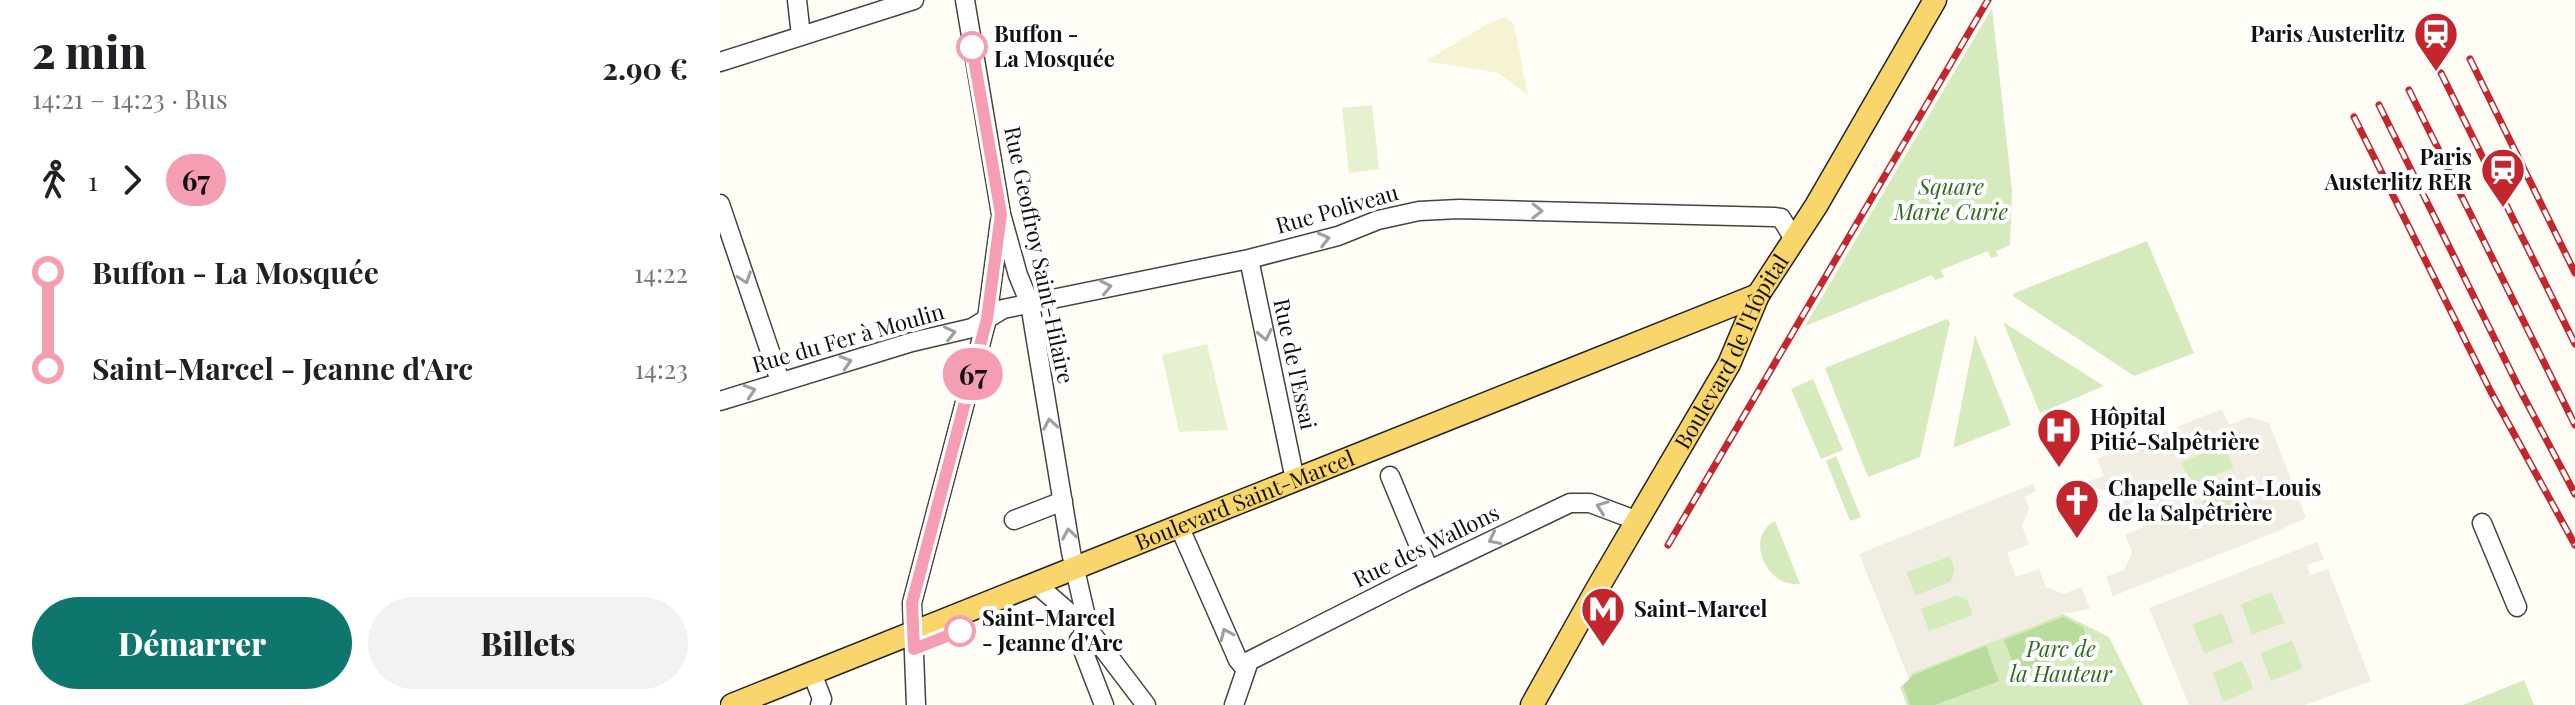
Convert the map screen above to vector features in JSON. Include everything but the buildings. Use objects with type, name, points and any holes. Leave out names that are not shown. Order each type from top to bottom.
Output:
[{"type":"main road","name":"Boulevard de l'Hôpital","points":[[1532,705],[1729,364],[1758,295],[1935,0]]},
{"type":"main road","name":"Boulevard Saint-Marcel","points":[[732,705],[1758,295]]},
{"type":"street","points":[[797,0],[801,36]]},
{"type":"street","points":[[720,62],[914,0]]},
{"type":"street","name":"Rue Geoffroy Saint-Hilaire","points":[[965,0],[1001,214],[1018,275],[1030,304],[1075,568],[1089,630]]},
{"type":"street","points":[[720,204],[780,381]]},
{"type":"street","name":"Rue Poliveau","points":[[987,319],[1003,309],[1249,259],[1338,236],[1378,220],[1419,211],[1459,209],[1774,217],[1781,218],[1794,239]]},
{"type":"street","points":[[916,705],[912,603],[987,319],[1001,214]]},
{"type":"street","name":"Rue de l'Essai","points":[[1249,259],[1295,480]]},
{"type":"street","name":"Rue du Fer à Moulin","points":[[720,401],[912,342],[972,328],[987,319]]},
{"type":"street","points":[[1390,476],[1429,570]]},
{"type":"street","points":[[1014,520],[1063,501]]},
{"type":"street","name":"Rue des Wallons","points":[[1246,670],[1249,661],[1570,503],[1590,503],[1638,521]]},
{"type":"street","points":[[2482,523],[2517,607]]},
{"type":"street","points":[[1179,526],[1238,660],[1246,670],[1234,705]]},
{"type":"street","points":[[1035,583],[1089,630],[1146,705]]},
{"type":"street","points":[[1089,630],[1079,640],[1102,700],[1128,680]]},
{"type":"street","points":[[812,673],[822,699],[820,705]]},
{"type":"shaded area","points":[[1506,17],[1514,24],[1528,95],[1498,73],[1426,61],[1489,23]]},
{"type":"shaded area","points":[[2222,409],[2229,425],[2250,417],[2269,423],[2306,518],[2113,596],[2106,577],[2124,570],[2127,564],[2132,552],[2125,535],[2147,525],[2137,501],[2115,510],[2107,492],[2090,485],[2085,487],[2083,483],[2104,476],[2097,459]],"holes":[[[2224,445],[2234,468],[2199,482],[2187,477],[2181,462]],[[2239,481],[2248,504],[2205,521],[2200,508],[2205,496]]]},
{"type":"shaded area","points":[[2033,484],[2036,491],[2025,497],[2029,509],[2022,526],[2029,544],[2007,553],[2016,577],[2039,569],[2046,587],[2064,594],[2081,587],[2090,609],[2062,614],[1911,673],[1909,679],[1859,554]],"holes":[[[1950,556],[1955,570],[1951,582],[1915,596],[1906,572]],[[1957,595],[1968,600],[1973,615],[1929,631],[1921,609]]]},
{"type":"shaded area","points":[[2317,542],[2324,559],[2307,565],[2310,575],[2328,569],[2371,681],[2305,705],[2189,705],[2149,608]],"holes":[[[2272,592],[2285,623],[2252,635],[2241,604]],[[2222,612],[2234,642],[2204,654],[2192,624]],[[2292,640],[2303,668],[2271,681],[2260,653]],[[2242,660],[2254,689],[2223,702],[2212,673]]]},
{"type":"green space","name":"Square Marie Curie","points":[[1992,8],[2012,191],[2010,245],[1996,251],[1998,256],[1991,258],[1988,251],[1941,270],[1944,277],[1935,280],[1932,275],[1805,326]]},
{"type":"green space","points":[[1372,105],[1379,169],[1349,173],[1342,108]]},
{"type":"green space","points":[[2147,241],[2194,353],[2134,376],[2013,296],[2014,293]]},
{"type":"green space","points":[[1947,319],[1950,322],[1920,457],[1868,477],[1825,368]]},
{"type":"green space","points":[[2003,322],[2104,386],[2040,413]]},
{"type":"green space","points":[[1975,335],[2011,425],[1953,448]]},
{"type":"green space","points":[[1207,344],[1228,430],[1179,432],[1162,355]]},
{"type":"green space","points":[[1813,379],[1843,450],[1821,459],[1791,389]]},
{"type":"green space","points":[[2224,444],[2234,468],[2199,482],[2187,477],[2181,462]]},
{"type":"green space","points":[[1836,456],[1861,517],[1850,521],[1826,461]]},
{"type":"green space","points":[[2239,481],[2249,504],[2205,522],[2200,508],[2205,496]]},
{"type":"green space","points":[[1775,521],[1800,584],[1778,579],[1764,561],[1760,550],[1761,539]]},
{"type":"green space","points":[[1950,556],[1955,570],[1951,582],[1915,596],[1906,572]]},
{"type":"green space","points":[[2272,592],[2285,623],[2252,635],[2240,604]]},
{"type":"green space","points":[[1957,595],[1968,600],[1973,615],[1929,632],[1920,609]]},
{"type":"green space","points":[[2223,612],[2234,642],[2204,654],[2192,624]]},
{"type":"green space","name":"Parc de la Hauteur","points":[[2063,614],[2109,637],[2143,705],[1907,705],[1900,687],[1911,673]]},
{"type":"green space","points":[[2063,617],[2083,627],[2090,646],[2017,674],[2004,640]]},
{"type":"green space","points":[[2292,640],[2303,668],[2271,682],[2260,653]]},
{"type":"green space","points":[[1986,646],[1999,681],[1935,705],[1910,705],[1903,686],[1913,675]]},
{"type":"green space","points":[[2242,660],[2254,689],[2223,702],[2212,673]]},
{"type":"green space","points":[[2524,680],[2534,705],[2463,705]]},
{"type":"railway","points":[[1668,545],[1988,0]]},
{"type":"railway","points":[[2470,59],[2575,273]]},
{"type":"railway","points":[[2441,73],[2575,344]]},
{"type":"railway","points":[[2409,90],[2575,425]]},
{"type":"railway","points":[[2379,105],[2575,494]]},
{"type":"railway","points":[[2354,117],[2491,392],[2575,545]]},
{"type":"bus line","name":"67","points":[[960,631],[914,649],[912,603],[987,319],[1001,214],[972,47]]},
{"type":"place","name":"Buffon - La Mosquée","points":[[972,47]]},
{"type":"place","name":"Paris Austerlitz","points":[[2436,73]]},
{"type":"place","name":"Paris Austerlitz RER","points":[[2503,209]]},
{"type":"place","name":"Hôpital Pitié-Salpêtrière","points":[[2059,469]]},
{"type":"place","name":"Chapelle Saint-Louis de la Salpêtrière","points":[[2077,540]]},
{"type":"place","name":"Saint-Marcel - Jeanne d'Arc","points":[[960,631]]},
{"type":"place","name":"Saint-Marcel","points":[[1603,648]]}]
